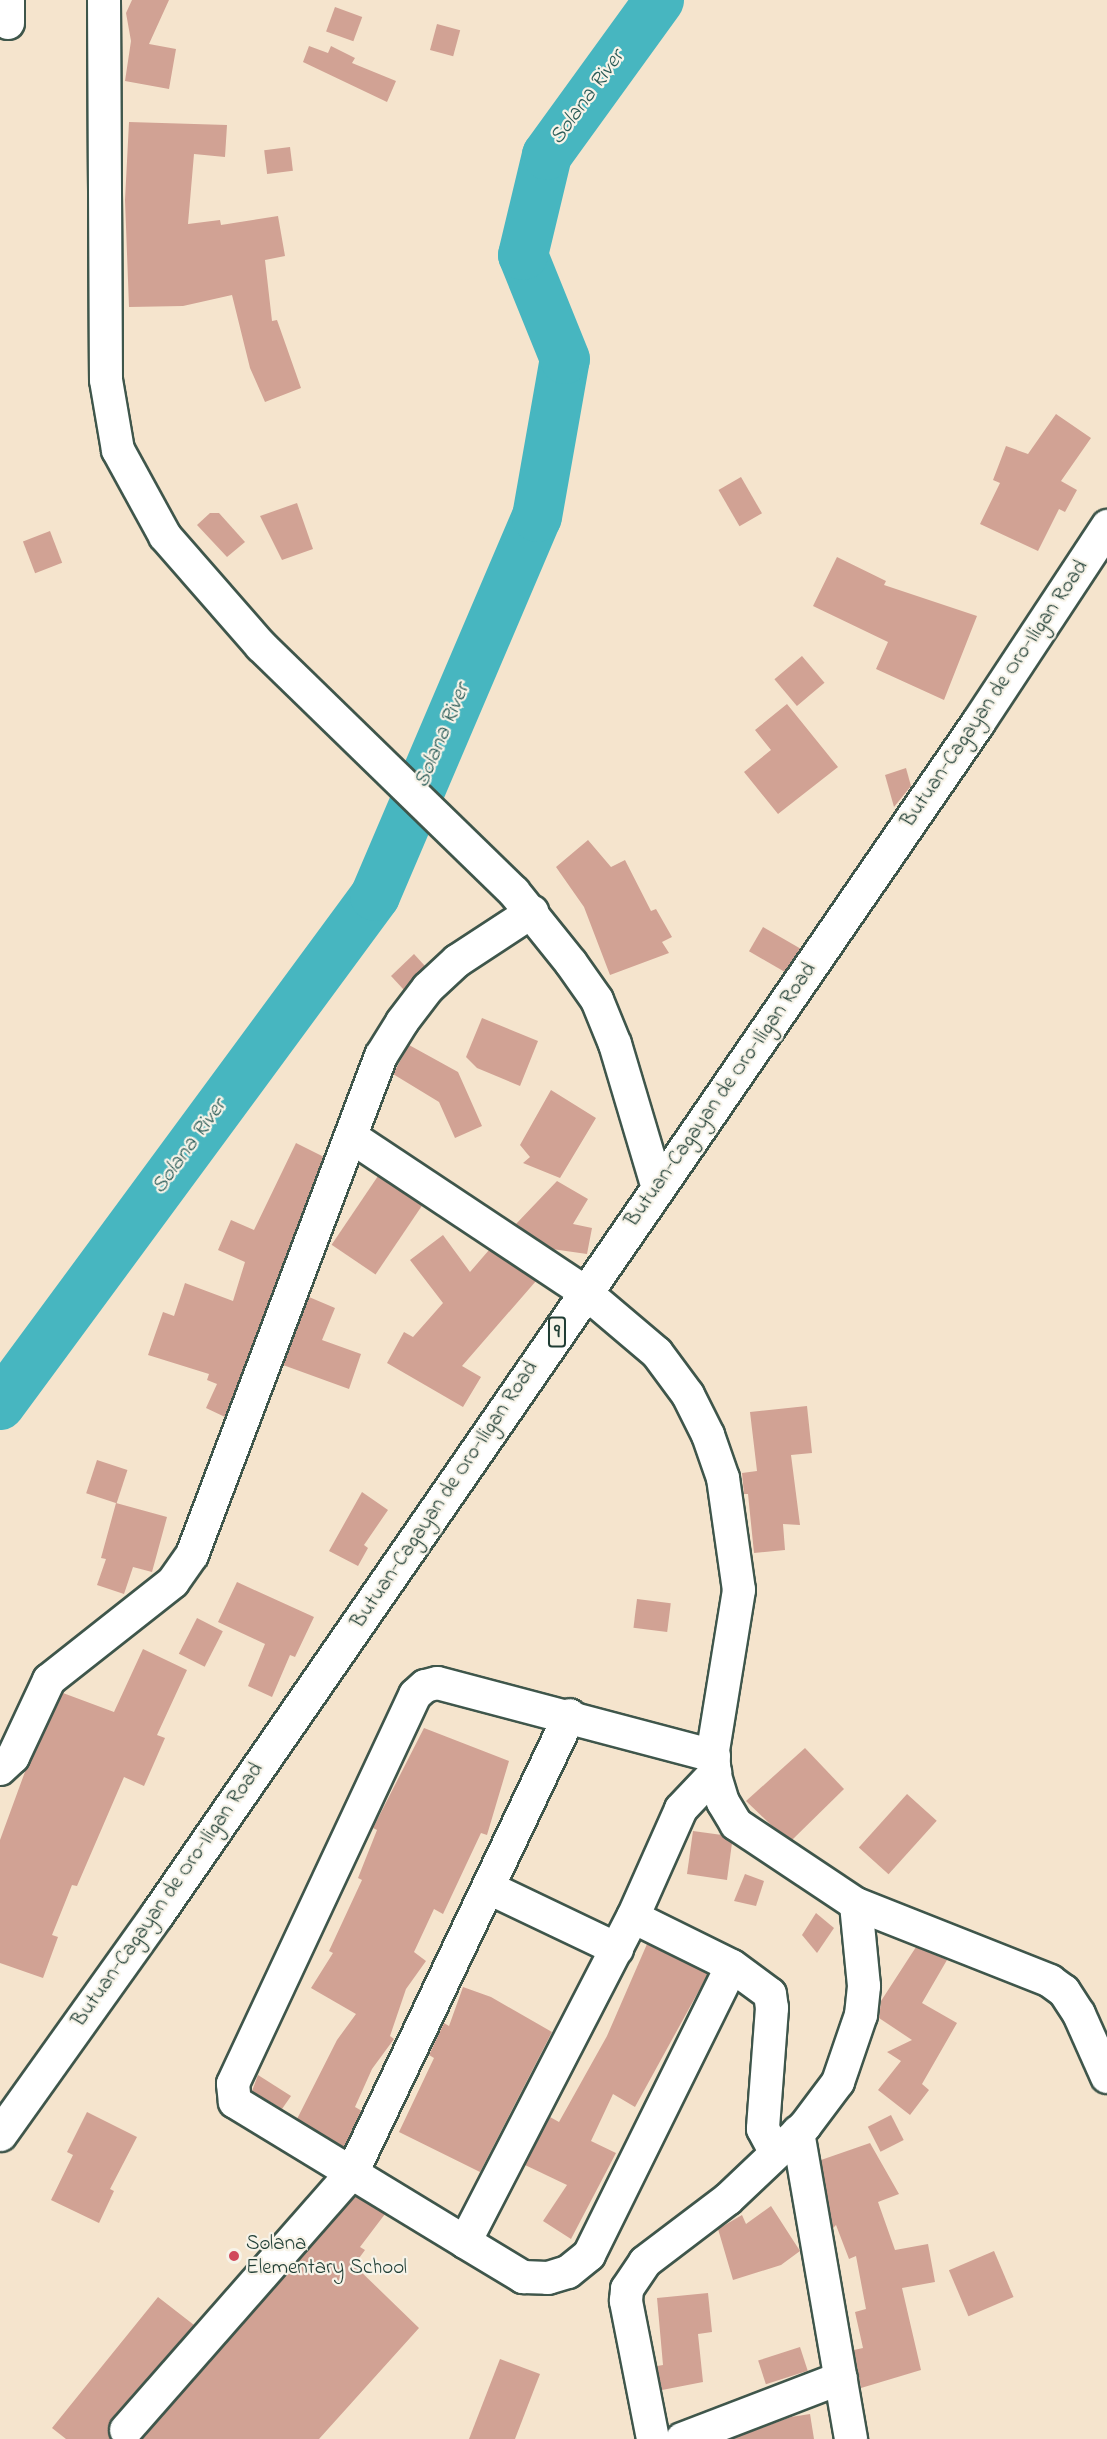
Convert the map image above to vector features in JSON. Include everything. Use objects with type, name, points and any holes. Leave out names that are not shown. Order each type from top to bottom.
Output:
[{"type":"highway","name":"Butuan-Cagayan de Oro-Iligan Road","points":[[0,2134],[164,1904],[658,1188],[997,694],[1107,526]]},
{"type":"street","points":[[104,0],[106,380],[118,450],[165,536],[261,646],[523,902],[597,1000],[633,1099],[658,1188]]},
{"type":"street","points":[[0,1790],[7,1763],[49,1680],[173,1582],[192,1556],[280,1315],[353,1138],[381,1056],[428,988],[492,935],[523,902]]},
{"type":"street","points":[[353,1138],[585,1292],[657,1353],[672,1373],[708,1435],[723,1478],[739,1590],[714,1764],[723,1802],[736,1824],[856,1904],[1050,1982],[1064,1991],[1079,2014],[1107,2077]]},
{"type":"street","points":[[714,1764],[570,1715],[437,1683],[425,1686],[416,1695],[232,2093],[235,2102],[523,2277],[548,2278],[568,2272],[589,2255],[732,1966]]},
{"type":"street","points":[[126,2430],[352,2173],[570,1715]]},
{"type":"street","points":[[465,2242],[633,1917],[681,1809],[714,1764]]},
{"type":"street","points":[[489,1888],[617,1949]]},
{"type":"street","points":[[653,2439],[626,2301],[627,2289],[645,2262],[728,2199],[787,2143],[838,2082],[861,2015],[864,1986],[856,1904]]},
{"type":"street","points":[[633,1917],[732,1966],[764,1986],[772,2000],[763,2128],[787,2143],[841,2378],[851,2439]]},
{"type":"street","points":[[682,2439],[841,2378]]},
{"type":"building","points":[[132,0],[169,0],[149,44],[176,49],[169,89],[125,81],[131,41],[126,13]]},
{"type":"building","points":[[335,7],[362,17],[353,41],[326,31]]},
{"type":"building","points":[[437,24],[460,30],[453,56],[430,50]]},
{"type":"building","points":[[309,46],[328,53],[331,46],[355,58],[352,63],[396,81],[387,102],[303,62]]},
{"type":"building","points":[[129,122],[227,125],[225,157],[194,154],[188,224],[220,220],[221,225],[278,216],[285,256],[265,260],[272,321],[277,320],[301,388],[265,402],[250,368],[232,295],[183,306],[129,307],[125,200]]},
{"type":"building","points":[[290,147],[293,171],[267,174],[264,150]]},
{"type":"building","points":[[1056,414],[1091,438],[1061,481],[1077,490],[1065,512],[1059,509],[1038,551],[980,524],[1000,483],[993,480],[1006,446],[1028,454]]},
{"type":"building","points":[[741,477],[762,513],[739,526],[718,490]]},
{"type":"building","points":[[297,503],[313,549],[282,560],[260,516]]},
{"type":"building","points":[[210,513],[219,513],[245,542],[227,557],[197,525]]},
{"type":"building","points":[[50,531],[62,563],[35,573],[23,541]]},
{"type":"building","points":[[837,557],[886,581],[884,585],[977,616],[944,700],[876,669],[888,642],[813,606]]},
{"type":"building","points":[[802,656],[824,683],[797,706],[774,679]]},
{"type":"building","points":[[787,704],[838,767],[778,814],[744,772],[771,750],[755,730]]},
{"type":"building","points":[[906,768],[911,786],[894,807],[885,775]]},
{"type":"building","points":[[588,840],[611,867],[625,860],[651,911],[656,909],[672,937],[662,942],[669,953],[610,975],[584,907],[556,867]]},
{"type":"building","points":[[763,927],[800,948],[786,973],[749,951]]},
{"type":"building","points":[[414,954],[425,966],[404,990],[391,976]]},
{"type":"building","points":[[482,1018],[538,1041],[520,1086],[477,1068],[466,1057]]},
{"type":"building","points":[[409,1045],[458,1072],[482,1126],[455,1138],[439,1102],[393,1074]]},
{"type":"building","points":[[551,1090],[596,1118],[560,1178],[523,1163],[530,1157],[520,1145]]},
{"type":"building","points":[[296,1143],[324,1157],[225,1417],[206,1408],[217,1384],[207,1380],[209,1374],[148,1355],[163,1312],[174,1316],[185,1283],[233,1301],[245,1262],[218,1250],[231,1220],[254,1230]]},
{"type":"building","points":[[378,1176],[422,1206],[376,1274],[332,1245]]},
{"type":"building","points":[[557,1181],[588,1199],[573,1224],[592,1228],[587,1254],[552,1249],[516,1224]]},
{"type":"building","points":[[443,1235],[470,1272],[489,1250],[536,1281],[462,1366],[481,1377],[463,1407],[387,1363],[404,1332],[413,1337],[443,1303],[410,1260]]},
{"type":"building","points":[[309,1297],[335,1308],[322,1340],[361,1354],[349,1389],[283,1365]]},
{"type":"building","points":[[807,1406],[812,1453],[791,1455],[800,1525],[783,1524],[785,1550],[754,1553],[748,1494],[744,1494],[742,1473],[757,1471],[750,1412]]},
{"type":"building","points":[[97,1460],[127,1470],[117,1503],[86,1493]]},
{"type":"building","points":[[362,1492],[388,1510],[364,1545],[368,1548],[358,1566],[329,1551]]},
{"type":"building","points":[[116,1503],[167,1517],[152,1572],[133,1567],[124,1594],[97,1585],[106,1559],[101,1558]]},
{"type":"building","points":[[237,1582],[314,1617],[295,1657],[290,1655],[272,1697],[248,1686],[265,1644],[218,1622]]},
{"type":"building","points":[[637,1599],[671,1603],[667,1632],[633,1628]]},
{"type":"building","points":[[197,1618],[223,1631],[205,1667],[179,1654]]},
{"type":"building","points":[[143,1649],[187,1670],[157,1735],[165,1738],[144,1786],[124,1777],[77,1886],[72,1885],[52,1935],[58,1937],[43,1978],[0,1963],[0,1840],[26,1769],[63,1693],[114,1712]]},
{"type":"building","points":[[424,1728],[509,1761],[487,1835],[481,1833],[443,1914],[434,1909],[414,1952],[426,1961],[406,1989],[390,2036],[394,2039],[372,2069],[355,2107],[362,2111],[344,2147],[297,2119],[337,2040],[356,2014],[311,1988],[333,1953],[329,1951],[362,1880],[358,1878],[377,1830],[373,1828]]},
{"type":"building","points":[[805,1748],[844,1789],[792,1840],[771,1825],[746,1801]]},
{"type":"building","points":[[907,1794],[937,1821],[889,1874],[859,1848]]},
{"type":"building","points":[[693,1831],[722,1835],[732,1843],[727,1880],[687,1874]]},
{"type":"building","points":[[745,1874],[764,1881],[756,1906],[734,1901]]},
{"type":"building","points":[[816,1913],[834,1928],[817,1953],[802,1935]]},
{"type":"building","points":[[647,1944],[708,1974],[635,2107],[613,2094],[591,2141],[616,2153],[571,2239],[543,2221],[567,2185],[525,2165],[550,2117],[559,2122],[607,2036]]},
{"type":"building","points":[[916,1947],[947,1960],[922,2003],[957,2023],[922,2084],[929,2090],[910,2115],[878,2090],[901,2061],[887,2052],[912,2040],[879,2018],[881,2001]]},
{"type":"building","points":[[463,1987],[491,1997],[552,2032],[480,2172],[399,2132],[434,2058],[429,2055],[444,2023],[449,2026]]},
{"type":"building","points":[[258,2075],[291,2096],[282,2109],[252,2091]]},
{"type":"building","points":[[87,2112],[137,2137],[110,2189],[114,2191],[99,2223],[51,2200],[73,2155],[67,2152]]},
{"type":"building","points":[[891,2115],[904,2140],[881,2152],[868,2127]]},
{"type":"building","points":[[870,2143],[899,2194],[878,2202],[895,2250],[928,2244],[935,2282],[902,2288],[921,2370],[861,2388],[854,2350],[863,2348],[855,2312],[866,2309],[856,2256],[849,2259],[836,2225],[833,2228],[821,2160]]},
{"type":"building","points":[[355,2196],[385,2214],[360,2247],[365,2250],[354,2265],[419,2328],[319,2439],[142,2439]]},
{"type":"building","points":[[771,2206],[800,2251],[781,2265],[733,2280],[718,2229],[742,2215],[746,2224]]},
{"type":"building","points":[[994,2251],[1014,2297],[968,2316],[949,2270]]},
{"type":"building","points":[[708,2293],[712,2332],[698,2334],[703,2382],[662,2390],[657,2366],[663,2365],[657,2298]]},
{"type":"building","points":[[158,2297],[194,2325],[112,2418],[108,2427],[111,2439],[66,2439],[52,2428]]},
{"type":"building","points":[[800,2347],[808,2371],[766,2384],[758,2361]]},
{"type":"building","points":[[500,2359],[540,2374],[515,2439],[469,2439]]},
{"type":"building","points":[[810,2414],[814,2439],[732,2439],[791,2417]]},
{"type":"waterway","name":"Solana River","points":[[0,1405],[375,896],[537,517],[565,359],[523,255],[547,155],[659,0]]},
{"type":"place","name":"Solana Elementary School","points":[[234,2256]]}]
